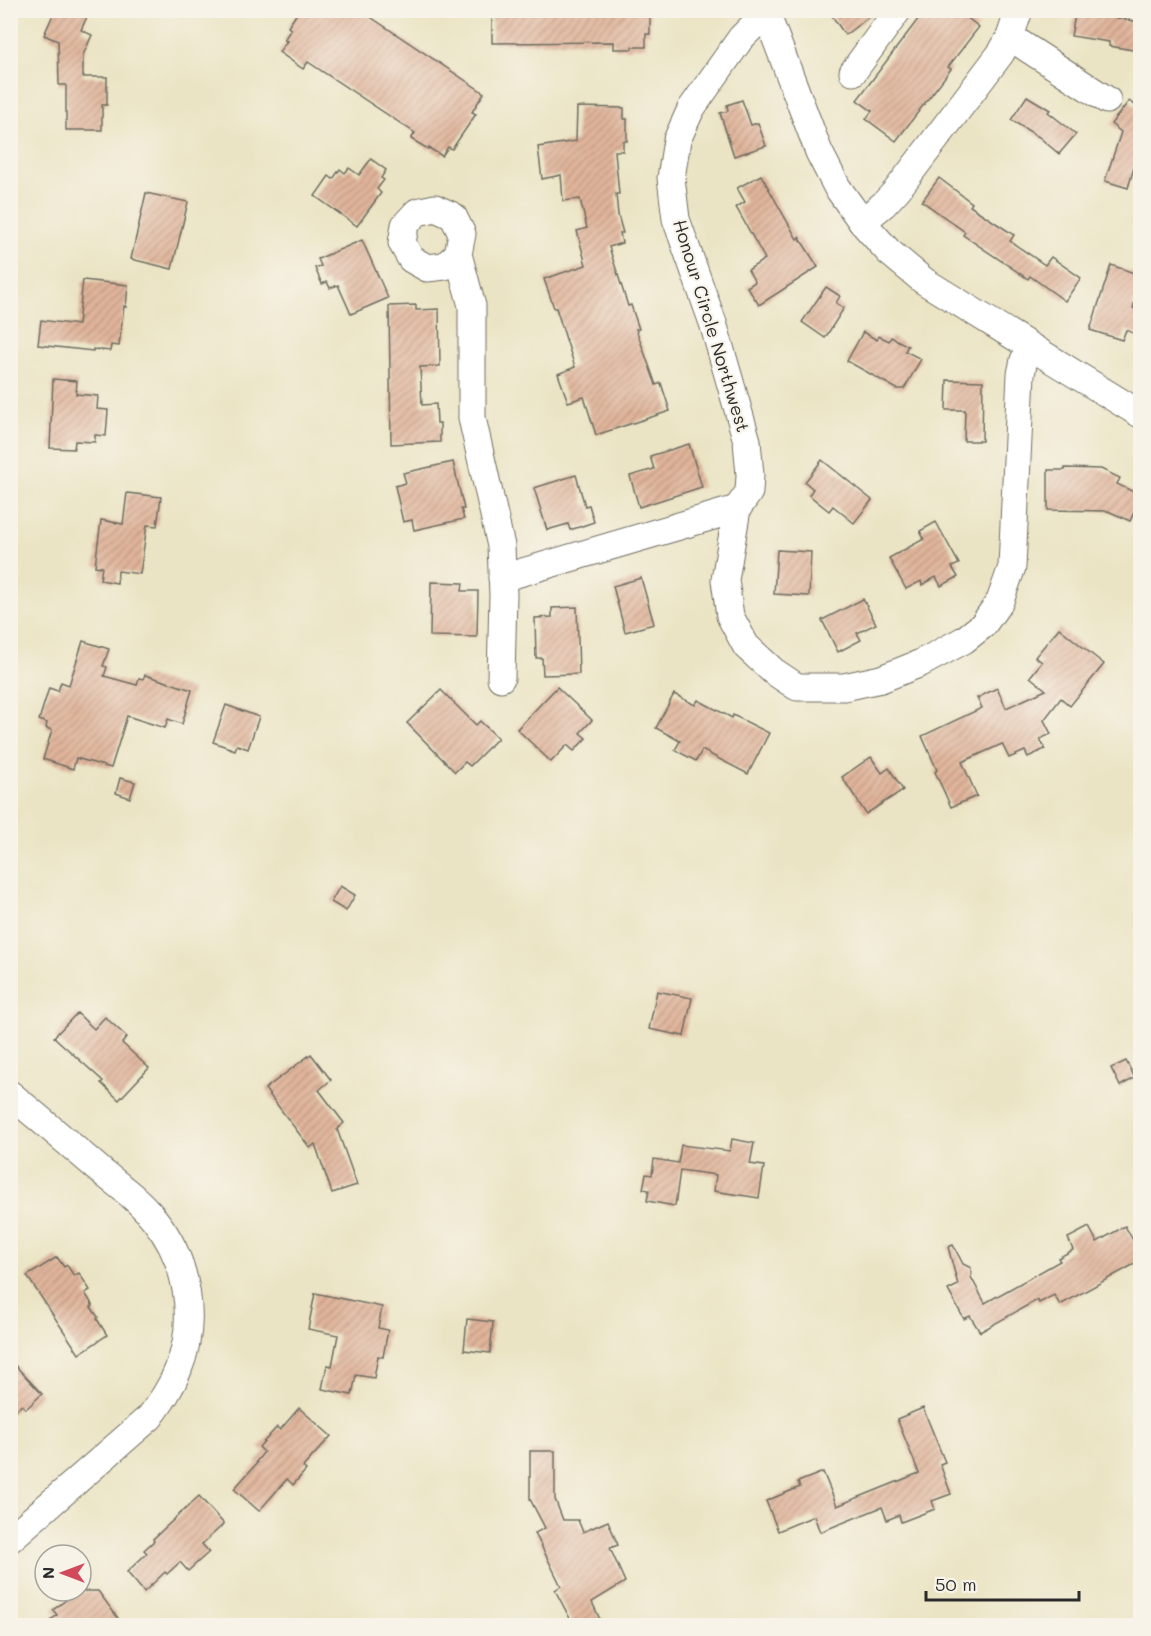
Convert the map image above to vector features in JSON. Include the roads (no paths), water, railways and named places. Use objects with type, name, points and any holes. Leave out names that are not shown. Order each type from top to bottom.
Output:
[{"type":"street","points":[[853,72],[898,10]]},
{"type":"street","points":[[862,222],[897,190],[1001,53],[1010,37],[1019,10]]},
{"type":"street","points":[[766,14],[819,152],[837,187],[862,222],[889,252],[924,281],[1140,414]]},
{"type":"street","name":"Honour Circle Northwest","points":[[766,14],[741,38],[691,109],[677,140],[671,178],[676,219],[713,323],[747,441],[749,492],[737,509],[724,580],[730,616],[746,646],[773,671],[797,687],[844,687],[881,679],[921,663],[964,640],[983,625],[1000,601],[1012,567],[1021,374],[1024,360],[1031,348]]},
{"type":"street","points":[[1010,37],[1107,100]]},
{"type":"street","points":[[458,254],[472,306],[472,418],[501,546],[501,678]]},
{"type":"street","points":[[502,579],[737,509]]},
{"type":"street","points":[[10,1094],[134,1198],[154,1219],[171,1243],[181,1268],[187,1294],[189,1320],[179,1370],[167,1393],[150,1417],[10,1539]]}]
